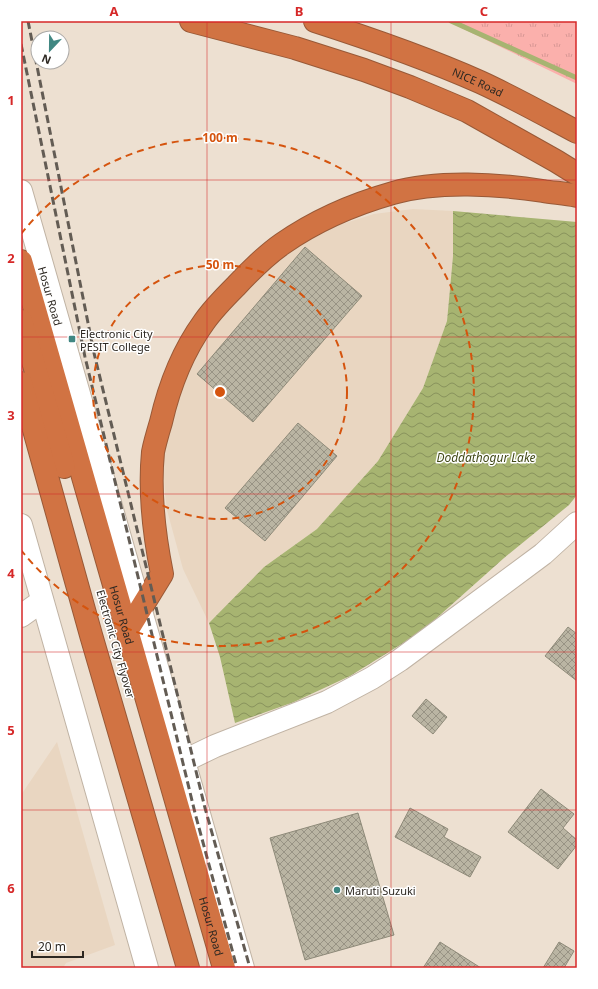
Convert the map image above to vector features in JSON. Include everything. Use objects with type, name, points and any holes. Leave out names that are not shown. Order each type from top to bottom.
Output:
[{"type":"highway","points":[[192,21],[295,48],[364,70],[410,87],[467,111],[577,174]]},
{"type":"highway","points":[[315,21],[375,41]]},
{"type":"highway","points":[[346,21],[375,41]]},
{"type":"highway","name":"NICE Road","points":[[375,41],[422,58],[480,82],[577,132]]},
{"type":"highway","points":[[127,631],[162,574],[152,510],[154,451],[166,398],[184,356],[204,321],[254,268],[281,245],[318,222],[355,205],[394,192],[430,187],[494,185],[577,196]]},
{"type":"highway","name":"Hosur Road","points":[[21,261],[224,968]]},
{"type":"highway","name":"Electronic City Flyover","points":[[21,321],[209,968]]},
{"type":"highway","name":"Electronic City Flyover","points":[[21,383],[91,635],[188,968]]},
{"type":"highway","points":[[21,432],[177,968]]},
{"type":"street","name":"Hosur Road","points":[[21,191],[243,968]]},
{"type":"street","points":[[184,761],[215,746],[327,702],[372,678],[400,660],[543,554],[577,523]]},
{"type":"street","points":[[21,525],[147,968]]},
{"type":"street","points":[[21,616],[42,600]]},
{"type":"shaded area","points":[[413,209],[453,211],[453,256],[447,321],[423,388],[378,461],[317,529],[264,567],[209,623],[183,569],[167,510],[165,494],[163,462],[165,441],[182,381],[216,320],[262,271],[299,245],[336,226],[374,214]]},
{"type":"shaded area","points":[[57,742],[115,945],[66,963],[63,968],[21,968],[21,795]]},
{"type":"green space","points":[[447,21],[577,21],[577,84]]},
{"type":"water","name":"Doddathogur Lake","points":[[453,211],[577,222],[577,495],[569,505],[504,558],[421,632],[350,676],[294,702],[235,723],[220,657],[209,623],[264,567],[317,529],[378,461],[423,388],[447,321],[453,256]]},
{"type":"building","points":[[305,247],[362,296],[253,422],[197,374]]},
{"type":"building","points":[[298,423],[337,456],[265,541],[225,508]]},
{"type":"building","points":[[568,627],[577,634],[577,681],[545,656]]},
{"type":"building","points":[[426,699],[447,717],[433,734],[412,716]]},
{"type":"building","points":[[541,789],[574,814],[563,828],[577,840],[577,845],[558,869],[508,832]]},
{"type":"building","points":[[410,808],[448,829],[444,837],[481,857],[470,877],[395,837]]},
{"type":"building","points":[[358,813],[394,935],[305,960],[270,838]]},
{"type":"building","points":[[440,942],[481,968],[423,968]]},
{"type":"building","points":[[559,942],[574,951],[564,968],[543,968]]},
{"type":"waterway","points":[[451,21],[577,78]]},
{"type":"railway","points":[[28,21],[94,353],[205,808],[250,968]]},
{"type":"railway","points":[[21,44],[85,357],[195,813],[237,968]]},
{"type":"place","name":"Electronic City PESIT College","points":[[72,339]]},
{"type":"place","name":"Maruti Suzuki","points":[[337,890]]}]
